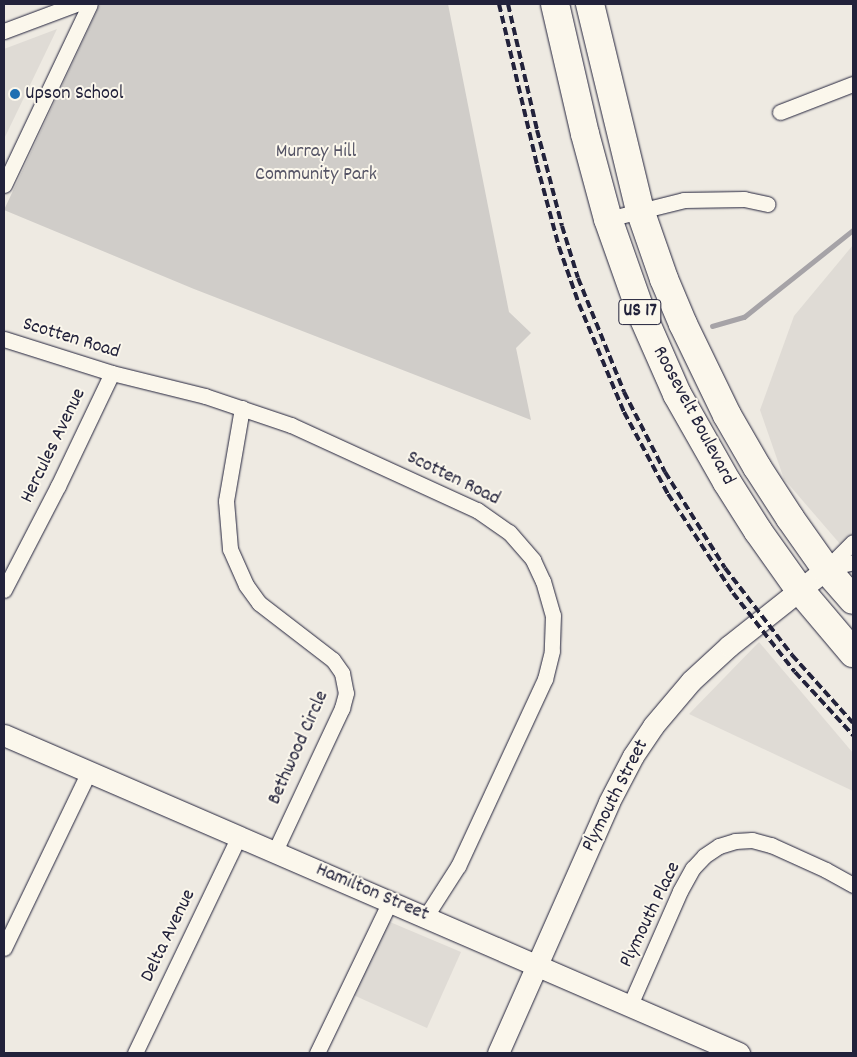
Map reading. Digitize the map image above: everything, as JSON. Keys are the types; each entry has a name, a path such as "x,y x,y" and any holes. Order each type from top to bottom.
{"highway":[{"name":"Roosevelt Boulevard","path":"555,4 585,134 608,219 640,312 677,394 727,482 800,589 853,653"},
{"name":"Roosevelt Boulevard","path":"590,4 640,210 672,297 727,415 781,504 826,569 853,600"}],"street":[{"path":"4,31 76,4"},
{"path":"4,185 90,4"},
{"path":"780,112 853,84"},
{"path":"608,219 684,200 744,199 767,204"},
{"name":"Scotten Road","path":"4,339 112,373 242,408 291,425 477,510 501,526 523,547 533,560 543,581 551,608 552,651 545,679 458,866 426,916"},
{"name":"Hercules Avenue","path":"4,590 58,486 112,373"},
{"name":"Bethwood Circle","path":"242,408 226,501 230,549 246,585 259,603 333,660 342,673 346,692 342,708 275,851"},
{"path":"826,569 853,542"},
{"path":"826,569 853,562"},
{"name":"Plymouth Street","path":"498,1053 609,802 633,756 653,726 691,682 729,646 826,569"},
{"name":"Hamilton Street","path":"4,735 739,1053"},
{"path":"4,948 88,771"},
{"name":"Delta Avenue","path":"135,1053 240,836"},
{"name":"Plymouth Place","path":"630,1005 680,891 699,862 718,846 735,841 752,840 771,845 826,870 853,886"},
{"path":"317,1053 390,901"}],"shaded area":[{"name":"Upson School","path":"57,29 4,139 4,49"},
{"path":"853,245 853,559 784,479 760,410 794,316"},
{"path":"759,642 853,753 853,791 689,714"},
{"path":"390,922 461,952 427,1028 351,994 385,926"}],"green space":[{"name":"Murray Hill Community Park","path":"100,4 448,4 509,312 531,333 516,348 531,420 194,289 4,210"}],"waterway":[{"path":"712,326 744,317 853,230"}],"railway":[{"path":"499,4 537,165 559,247 579,304 624,412 668,494 733,593 795,672 853,735"},
{"path":"508,4 537,130 562,226 578,278 624,392 665,472 725,568 792,655 853,723"}],"place":[{"name":"Upson School","path":"15,94"}]}
